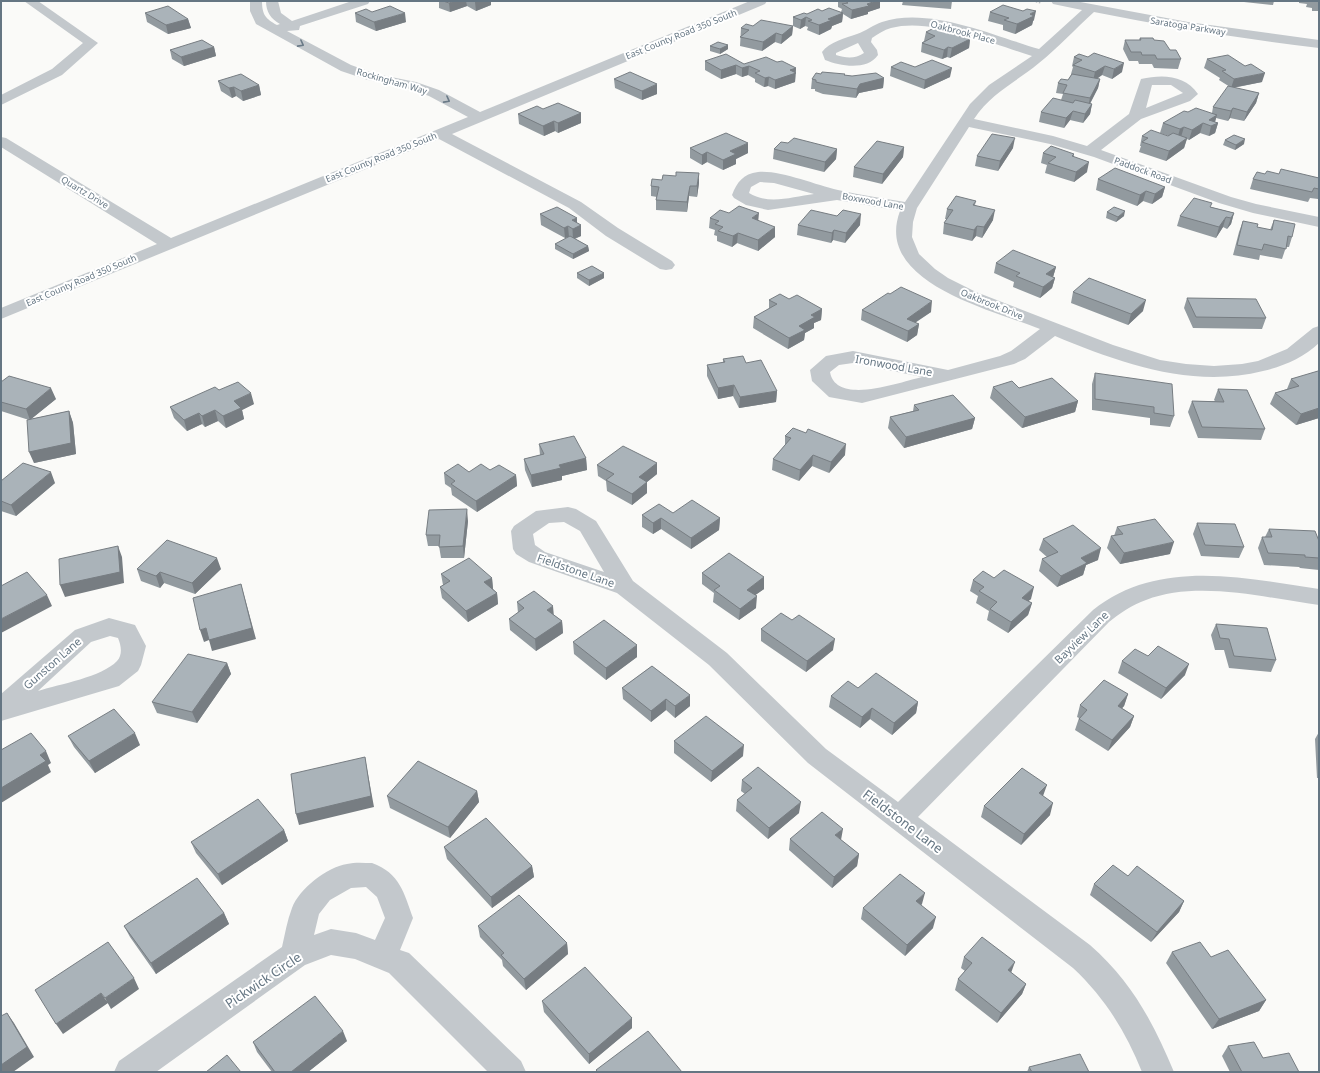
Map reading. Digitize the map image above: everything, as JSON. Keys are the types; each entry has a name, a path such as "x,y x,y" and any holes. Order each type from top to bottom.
{"street":[{"path":"1,101 57,72 91,43 30,1"},
{"name":"Rockingham Way","path":"256,1 256,11 261,20 276,30 346,68 363,69 446,86 493,111"},
{"name":"Rockingham Way","path":"272,1 272,11 276,18 345,56 363,69 434,93 479,116"},
{"path":"276,30 364,1"},
{"name":"East County Road 350 South","path":"1,314 761,1"},
{"name":"Saratoga Parkway","path":"1057,1 1202,29 1319,44"},
{"name":"Oakbrook Drive","path":"1091,8 1031,62 998,84 984,96 965,122 909,208 904,221 903,231 905,243 916,263 952,287 1113,352 1142,362 1173,369 1201,372 1255,368 1278,361 1296,353 1311,341 1319,332"},
{"name":"Oakbrook Place","path":"866,36 894,23 929,22 1040,54"},
{"path":"1090,151 1136,116"},
{"name":"Paddock Road","path":"965,122 1018,132 1090,151 1225,200 1253,208 1319,222"},
{"path":"439,133 575,205 612,232 666,264"},
{"name":"Quartz Drive","path":"1,141 169,244"},
{"name":"Boxwood Lane","path":"837,195 768,205 752,202 740,195 744,184 758,177 775,178 837,195 909,208"},
{"name":"Ironwood Lane","path":"948,376 853,357 833,360 820,370 822,381 836,393 862,397 948,376 1007,360 1018,355 1053,328"},
{"name":"Bayview Lane","path":"900,818 1101,616 1118,603 1138,593 1156,588 1188,584 1215,584 1319,598"},
{"name":"Fieldstone Lane","path":"625,587 718,659 799,740 818,756 1080,955 1107,981 1130,1012 1148,1046 1158,1072"},
{"name":"Gunston Lane","path":"109,627 127,631 134,646 129,665 110,679 1,710 83,636 109,627"},
{"path":"295,955 306,909 320,891 347,876 372,875 389,890 399,918 382,956"},
{"name":"Pickwick Circle","path":"130,1072 295,955 331,942 356,946 399,963 510,1072"}],"building":[{"path":"443,1 456,1 449,3"},
{"path":"845,1 876,1 867,4 869,6 852,10 842,4 848,3"},
{"path":"1003,5 1023,11 1027,9 1036,11 1030,14 1034,16 1017,24 1004,20 1009,18 990,12"},
{"path":"168,6 188,19 166,25 145,13"},
{"path":"390,6 405,13 374,22 355,13 366,9 372,12"},
{"path":"829,8 843,13 828,19 832,20 819,25 808,21 812,20 806,17 801,20 793,17 804,13 807,14 818,9 822,11"},
{"path":"761,20 793,26 782,35 776,33 763,42 740,37 749,30 741,28 746,24 753,26"},
{"path":"934,28 970,39 952,48 948,47 944,50 922,43 935,36 926,32"},
{"path":"1140,38 1153,38 1154,40 1164,41 1170,50 1176,50 1181,59 1157,59 1155,55 1142,55 1141,52 1131,52 1125,40 1141,40"},
{"path":"202,40 214,47 181,57 170,50"},
{"path":"718,42 728,45 720,49 710,46"},
{"path":"1094,53 1124,63 1114,69 1105,66 1095,72 1073,65 1082,60 1074,57 1079,54 1088,57"},
{"path":"726,54 744,64 766,57 777,62 782,61 796,68 790,70 796,73 775,80 769,77 765,78 755,73 760,71 749,66 742,68 736,65 721,70 705,61"},
{"path":"1228,55 1245,66 1251,64 1265,73 1234,79 1222,71 1226,70 1207,59"},
{"path":"932,60 952,68 925,80 891,67 901,62 915,67"},
{"path":"630,72 657,84 642,91 614,79"},
{"path":"822,72 852,76 876,73 884,78 860,84 857,89 824,84 816,82 816,80 812,79 816,73 821,74"},
{"path":"241,74 259,85 241,91 234,87 229,88 218,81"},
{"path":"1072,74 1100,79 1090,98 1063,93 1067,85 1058,83 1061,79 1068,80"},
{"path":"1228,86 1259,93 1247,112 1233,108 1231,111 1213,107"},
{"path":"1053,98 1073,103 1075,100 1092,104 1085,114 1073,111 1066,118 1041,112"},
{"path":"558,103 581,113 558,123 554,121 543,126 518,114 537,106 543,109"},
{"path":"1196,108 1217,115 1209,120 1218,123 1211,126 1203,123 1192,130 1184,127 1180,129 1163,123 1184,111 1188,112"},
{"path":"1151,130 1168,136 1173,133 1187,138 1169,151 1142,142 1148,138 1142,136"},
{"path":"726,133 748,143 730,151 736,154 723,160 707,152 702,155 690,148"},
{"path":"992,134 1015,138 1000,161 977,156"},
{"path":"1234,135 1245,139 1236,145 1225,140"},
{"path":"794,138 837,149 825,162 774,149 781,142 788,143"},
{"path":"877,141 904,147 883,174 854,167"},
{"path":"1051,146 1074,154 1072,156 1089,162 1076,172 1048,163 1056,157 1043,153"},
{"path":"1115,168 1165,187 1155,194 1146,191 1140,195 1098,179"},
{"path":"1281,169 1319,178 1319,189 1314,188 1312,192 1253,179 1257,172 1265,174 1267,171 1279,174"},
{"path":"676,172 699,173 697,186 690,186 687,202 656,200 659,187 651,186 652,179 662,180 663,175 676,176"},
{"path":"956,196 976,201 973,205 995,210 984,227 977,226 974,230 944,223 953,210 947,209"},
{"path":"1194,198 1212,203 1210,207 1234,213 1231,218 1226,217 1219,227 1180,216"},
{"path":"739,206 759,213 752,218 775,227 758,240 738,233 733,236 718,231 723,227 715,224 719,221 710,218 720,210 729,213"},
{"path":"557,207 577,218 572,220 581,225 573,229 568,226 564,228 540,214"},
{"path":"1114,207 1125,211 1118,217 1107,212"},
{"path":"811,210 837,216 843,210 861,214 846,233 834,230 832,233 798,225"},
{"path":"1274,220 1295,224 1292,237 1288,236 1286,249 1264,244 1262,250 1237,245 1243,221 1258,224 1257,227 1272,230"},
{"path":"570,236 588,246 573,254 555,244"},
{"path":"1013,250 1056,267 1046,274 1055,278 1043,287 1016,276 1020,273 996,263"},
{"path":"592,266 604,273 589,280 577,273"},
{"path":"1089,278 1146,300 1131,314 1073,292"},
{"path":"901,287 932,301 907,319 919,324 908,331 862,310 888,293 890,294"},
{"path":"780,294 789,299 797,295 822,309 811,315 815,317 799,326 805,330 789,338 754,317 777,304 769,300"},
{"path":"1187,298 1256,299 1266,318 1196,317"},
{"path":"743,356 746,363 761,360 777,391 740,397 734,385 718,388 707,365 725,362 723,359"},
{"path":"1318,371 1319,408 1301,414 1275,393 1299,386 1291,379"},
{"path":"1095,373 1172,384 1174,416 1154,413 1154,407 1095,399"},
{"path":"9,376 51,388 26,409 1,402 1,382"},
{"path":"1052,378 1078,401 1025,417 993,387 1012,381 1019,388"},
{"path":"238,382 251,393 234,401 241,408 223,416 215,410 202,416 199,413 184,420 170,407 215,387 219,390"},
{"path":"1218,389 1247,390 1265,429 1202,427 1192,401 1224,402"},
{"path":"953,395 975,418 906,437 890,417 919,410 914,405"},
{"path":"69,411 71,443 29,452 27,420"},
{"path":"793,428 806,433 808,429 846,444 831,462 813,455 800,470 773,459 791,438 785,436"},
{"path":"574,436 586,458 559,465 561,468 531,475 524,459 544,454 539,444"},
{"path":"623,446 657,463 639,477 647,482 632,494 606,480 614,474 597,465"},
{"path":"23,463 51,472 11,505 1,501 1,481"},
{"path":"458,464 469,472 481,464 490,470 499,465 516,475 476,501 451,484 455,481 444,473"},
{"path":"692,500 720,518 691,538 661,518 653,523 642,515 659,504 673,513"},
{"path":"467,509 463,546 439,547 440,535 426,535 429,510"},
{"path":"1155,519 1174,542 1124,553 1111,536 1123,534 1117,527"},
{"path":"1197,523 1235,524 1244,547 1205,545"},
{"path":"1073,525 1101,548 1081,558 1087,563 1061,576 1042,559 1058,552 1043,539"},
{"path":"1269,529 1315,531 1319,541 1319,558 1305,557 1305,555 1268,553 1262,537 1272,537"},
{"path":"167,540 217,558 192,583 160,572 156,576 137,569"},
{"path":"118,546 120,572 60,585 59,559"},
{"path":"729,553 764,577 747,590 757,596 740,609 714,590 720,586 702,573"},
{"path":"469,558 492,578 484,582 497,593 466,611 440,587 450,581 441,574"},
{"path":"1004,570 1034,587 1022,598 1032,603 1011,622 990,609 997,602 979,591 984,587 973,580 983,571 994,578"},
{"path":"27,572 47,595 1,619 1,586"},
{"path":"241,584 252,628 209,640 206,628 200,630 193,598"},
{"path":"534,591 553,606 547,610 562,621 535,639 509,619 524,608 517,602"},
{"path":"781,613 792,620 799,615 835,639 807,661 761,629"},
{"path":"604,620 637,645 606,668 573,642"},
{"path":"1216,624 1267,628 1276,660 1234,656 1229,639 1220,638"},
{"path":"1158,646 1189,664 1166,688 1122,661 1135,649 1148,656"},
{"path":"188,654 227,663 192,712 152,702"},
{"path":"652,666 690,695 675,706 666,699 651,711 622,688"},
{"path":"876,673 918,702 894,723 872,708 862,717 831,696 848,681 858,688"},
{"path":"1104,680 1128,694 1118,706 1134,716 1112,740 1079,719 1087,710 1080,705"},
{"path":"114,709 135,733 89,761 68,736"},
{"path":"706,716 744,745 712,771 674,741"},
{"path":"31,733 46,751 40,755 46,761 1,788 1,750"},
{"path":"365,757 371,796 296,814 291,774"},
{"path":"418,761 477,791 448,827 387,796"},
{"path":"758,767 801,802 769,828 737,800 752,788 742,780"},
{"path":"1022,768 1047,785 1039,793 1053,803 1024,834 984,806"},
{"path":"258,799 284,830 218,874 191,842"},
{"path":"822,812 843,829 835,835 859,854 834,877 790,839"},
{"path":"486,818 532,866 491,897 444,847"},
{"path":"1113,865 1128,876 1137,866 1184,901 1157,932 1094,884"},
{"path":"900,874 925,893 916,901 936,917 907,945 863,908"},
{"path":"197,878 224,913 151,963 124,926"},
{"path":"519,895 567,943 524,979 501,955 504,953 478,926"},
{"path":"982,937 1015,962 1008,970 1026,984 1001,1013 958,979 972,963 964,957"},
{"path":"108,942 134,978 105,998 101,993 56,1024 35,990"},
{"path":"1200,942 1211,957 1228,950 1266,1000 1219,1019 1172,952"},
{"path":"585,967 632,1018 589,1054 542,1001"},
{"path":"315,996 343,1031 291,1072 275,1072 253,1042"},
{"path":"7,1013 27,1047 1,1065 1,1016"},
{"path":"648,1031 682,1072 598,1072 596,1070"},
{"path":"1254,1042 1263,1058 1289,1053 1299,1072 1242,1072 1228,1046"},
{"path":"1080,1054 1089,1072 1032,1072 1029,1067"},
{"path":"227,1055 241,1072 206,1072"}]}
